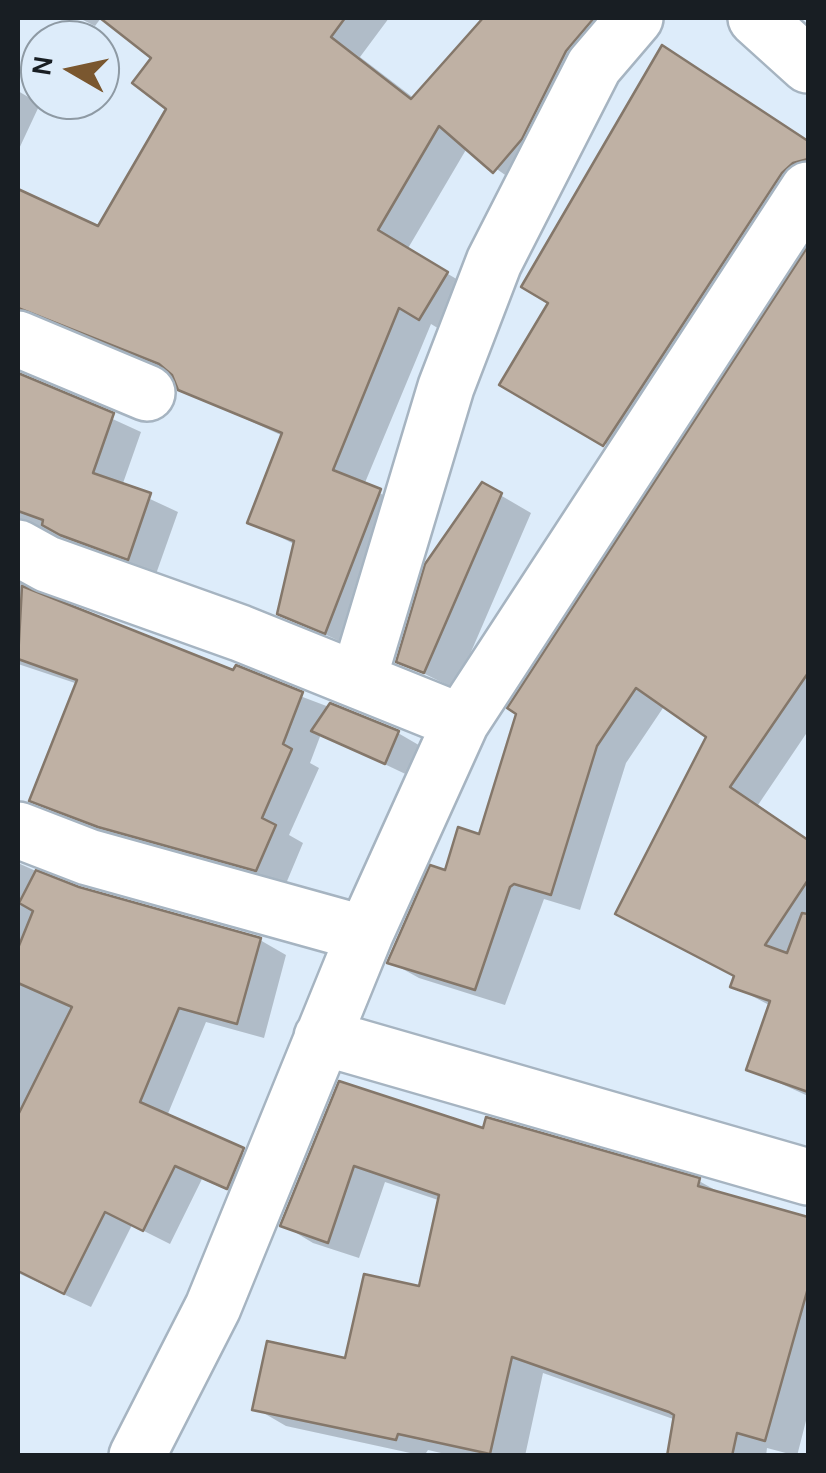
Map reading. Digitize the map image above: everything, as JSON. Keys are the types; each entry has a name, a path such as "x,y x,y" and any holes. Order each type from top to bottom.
{"street":[{"path":"358,680 446,387 494,262 594,66 635,18"},
{"path":"756,18 808,65"},
{"path":"137,1456 213,1307 365,934 461,722 808,190"},
{"path":"18,339 147,393"},
{"path":"18,548 47,564 461,722"},
{"path":"18,830 88,857 365,934"},
{"path":"322,1037 808,1177"}],"building":[{"path":"100,18 345,18 331,37 411,99 483,18 594,18 566,51 522,139 493,173 439,126 378,230 448,272 419,320 399,308 333,470 381,489 325,634 277,614 294,541 247,523 282,433 178,390 172,375 159,364 18,308 18,189 98,226 166,109 132,83 151,58 120,34 120,20"},
{"path":"662,45 808,141 808,159 793,163 782,173 603,446 499,385 548,303 521,287"},
{"path":"808,246 808,673 730,787 808,840 808,880 765,945 787,953 802,913 808,914 808,1092 746,1070 770,1001 730,987 734,976 615,914 706,737 636,688 597,746 551,895 514,884 510,887 475,990 387,963 430,865 445,870 458,827 479,834 516,714 507,708"},
{"path":"18,373 114,413 93,473 151,493 128,560 60,535 42,525 43,520 18,511"},
{"path":"482,482 502,493 424,673 396,662 425,564"},
{"path":"22,586 233,670 236,665 303,692 283,744 292,749 262,818 276,825 256,871 98,827 29,801 77,680 18,659"},
{"path":"330,703 399,731 385,764 311,731"},
{"path":"36,870 79,887 261,938 237,1024 179,1008 140,1102 244,1148 227,1189 175,1166 143,1231 105,1212 64,1294 18,1271 18,1115 72,1007 18,983 18,948 33,911 19,903"},
{"path":"339,1081 483,1128 486,1117 700,1178 698,1186 808,1217 808,1288 765,1441 737,1433 732,1456 667,1456 674,1415 512,1357 490,1454 398,1434 396,1440 252,1410 267,1341 345,1358 364,1274 419,1286 439,1195 354,1166 328,1243 280,1226"}]}
